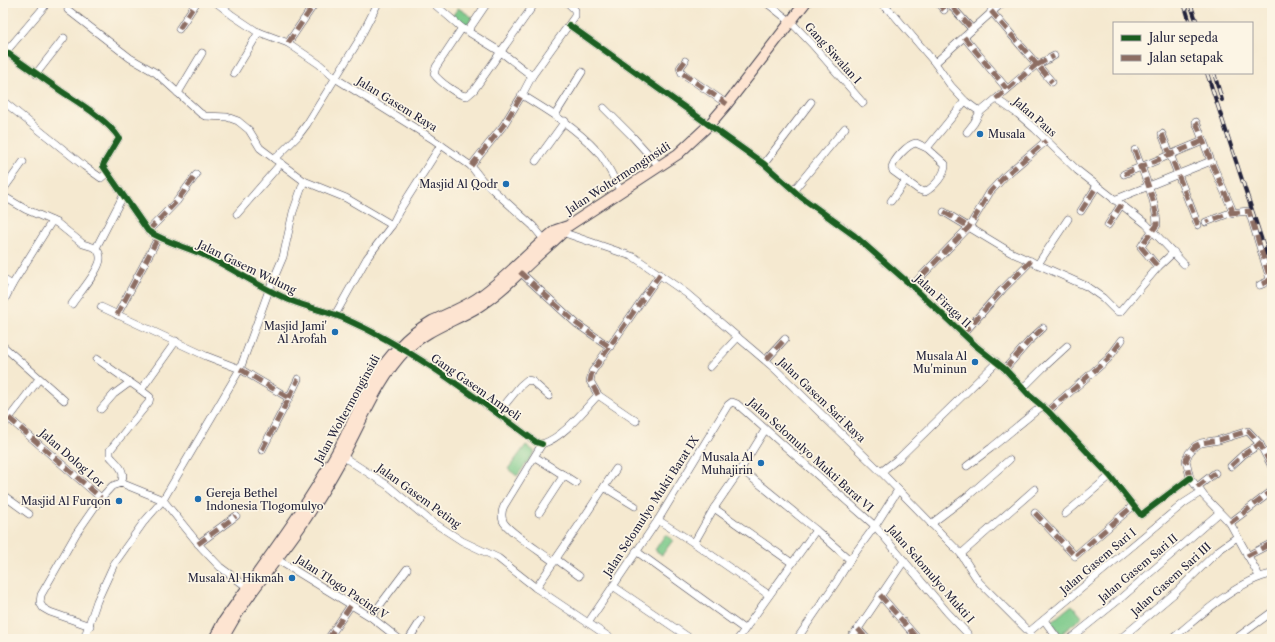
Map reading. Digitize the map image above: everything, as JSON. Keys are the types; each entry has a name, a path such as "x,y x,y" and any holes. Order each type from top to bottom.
{"main road":[{"name":"Jalan Woltermonginsidi","path":"214,639 223,622 250,590 309,513 384,378 402,348 418,329 464,306 490,290 562,229 678,154 709,125 727,104 805,3"},
{"name":"Jalan Woltermonginsidi","path":"402,348 480,306 494,296 520,272 547,242"},
{"name":"Jalan Woltermonginsidi","path":"223,639 250,590"}],"street":[{"path":"179,29 196,3"},
{"name":"Jalan Gasem Raya","path":"217,3 232,15 259,32 288,43 319,64 335,78 441,145 471,166 482,180 534,226 547,242"},
{"path":"288,43 315,3"},
{"path":"237,214 307,124 359,40 378,3"},
{"path":"433,3 465,30 500,52 532,76"},
{"path":"487,3 434,71 434,74 438,79 459,94 467,96 474,90 535,3"},
{"name":"Gang Siwalan I","path":"767,3 791,22 863,103"},
{"path":"881,3 895,16 935,63 951,86 965,101 980,112"},
{"path":"938,3 944,10"},
{"path":"935,63 972,29 989,6 1002,3"},
{"path":"471,166 502,126 522,95 532,76 575,16 576,12 569,4"},
{"path":"989,6 1052,82"},
{"path":"3,101 101,178 107,173 103,166 119,138 116,134 104,122 82,105 5,53 44,8"},
{"path":"953,8 972,29"},
{"path":"68,10 130,58 156,73 200,113 205,116 227,117 238,121 249,130 260,148 304,182 346,198 392,225"},
{"name":"Jalan Firaga II","path":"569,25 764,164 794,190 855,236 912,286 963,334 998,362 1110,476 1141,516 1190,478"},
{"path":"234,73 259,32"},
{"path":"964,37 1008,89"},
{"path":"36,74 64,38"},
{"path":"178,94 202,53"},
{"path":"996,99 1037,65 1054,56"},
{"path":"685,61 680,68 682,73 727,104"},
{"path":"555,115 582,72"},
{"path":"522,95 565,121 598,152 606,163 621,192"},
{"name":"Jalan Paus","path":"966,132 974,123 980,112 996,99 1018,114 1078,170 1154,231 1184,264"},
{"path":"927,148 965,101"},
{"path":"764,164 811,102"},
{"path":"604,108 660,167"},
{"path":"536,161 565,121"},
{"path":"1196,122 1211,161 1232,207 1230,213"},
{"path":"794,190 845,128"},
{"path":"1162,134 1198,225"},
{"path":"912,286 970,227 990,192 1005,176 1046,140"},
{"path":"1124,174 1203,141"},
{"path":"916,143 927,148 945,164 944,172 925,192 919,190 893,171 892,168 893,164 911,144 916,143"},
{"path":"335,316 367,258 392,225 399,211 441,145"},
{"path":"1135,150 1149,186 1157,216 1157,225 1154,231 1141,247 1158,267"},
{"path":"1108,225 1118,202 1149,186 1211,161"},
{"path":"3,190 23,162"},
{"name":"Jalan Gasem Wulung","path":"107,173 148,232 158,238 216,260 269,290 292,301 343,318 402,348"},
{"path":"148,232 177,201 196,176"},
{"path":"891,201 906,180"},
{"path":"85,639 97,601 114,564 143,523 163,500 240,369 269,290 283,257 293,212 304,182"},
{"path":"1081,211 1097,186"},
{"path":"3,196 25,209 52,220 66,229 83,244 96,248 100,254 101,259 98,267 72,304"},
{"path":"96,248 123,196"},
{"path":"1206,222 1230,213 1249,211 1270,279 1260,285"},
{"path":"944,212 1010,252 1086,286 1116,311 1120,312 1158,267 1174,252"},
{"path":"963,334 1003,289 1034,263 1068,219"},
{"path":"3,303 12,285 52,220"},
{"name":"Jalan Gasem Sari Raya","path":"562,229 634,257 686,293 738,337 769,357 961,554 979,582 1029,632 1033,639"},
{"path":"117,315 158,238"},
{"path":"520,272 577,324 610,347"},
{"path":"636,421 598,395 590,380 590,376 660,274"},
{"path":"3,279 12,285"},
{"path":"101,307 206,356 240,369 289,398"},
{"path":"1005,369 1029,341 1043,328"},
{"path":"710,367 738,337"},
{"path":"769,357 785,339"},
{"path":"966,466 1045,409 1108,359 1122,340"},
{"path":"140,390 176,342"},
{"path":"3,346 64,400"},
{"path":"1023,388 1067,346"},
{"name":"Gang Gasem Ampeli","path":"402,348 542,444"},
{"path":"97,359 150,397 149,402 110,450 110,456 122,470 124,476 122,483"},
{"path":"881,472 899,458 998,362"},
{"path":"3,426 6,417 39,379"},
{"path":"262,450 298,379"},
{"path":"498,414 520,386 527,380 532,381 549,396"},
{"path":"100,409 114,394 129,383"},
{"path":"578,576 506,526 502,520 502,510 542,444 550,442 559,436 598,395"},
{"name":"Jalan Selomulyo Mukti Barat VI","path":"732,402 737,404 875,526"},
{"name":"Jalan Selomulyo Mukti Barat IX","path":"588,623 658,520 728,405 732,402"},
{"name":"Jalan Dolog Lor","path":"6,417 101,498 112,486 122,483 163,500 198,544 220,567 250,590"},
{"path":"694,543 714,508 741,470 765,430"},
{"path":"1259,576 1230,523 1219,513 1190,478 1186,460 1195,446 1201,443 1219,440 1248,431 1260,444 1272,467"},
{"path":"1231,466 1244,454 1260,444"},
{"name":"Jalan Gasem Peting","path":"340,455 386,485 428,519 453,535 498,558 536,588 612,639"},
{"path":"535,457 576,483"},
{"path":"931,524 1009,460"},
{"path":"536,588 616,469"},
{"path":"741,470 816,530 850,560"},
{"name":"Jalan Gasem Sari I","path":"1029,632 1184,503 1215,473"},
{"path":"539,513 564,475"},
{"path":"1065,514 1110,476"},
{"path":"604,487 635,506"},
{"path":"961,554 1035,489"},
{"path":"797,639 898,490"},
{"path":"1230,523 1272,491"},
{"path":"3,495 29,514"},
{"path":"90,626 50,612 43,608 40,602 41,595 76,534 101,498"},
{"path":"1035,513 1075,556 1133,506"},
{"path":"714,508 792,563"},
{"name":"Jalan Gasem Sari II","path":"1070,639 1121,598 1219,513"},
{"path":"198,544 236,516"},
{"path":"658,520 769,595"},
{"name":"Jalan Selomulyo Mukti I","path":"875,526 947,612 967,633 968,638"},
{"path":"738,639 816,530"},
{"name":"Jalan Gasem Sari III","path":"1120,639 1176,592 1219,550 1237,537"},
{"path":"1247,556 1272,543"},
{"path":"636,551 744,629"},
{"name":"Jalan Tlogo Pacing V","path":"274,557 371,617 399,639"},
{"path":"848,639 858,629 904,561"},
{"path":"371,617 407,569"},
{"path":"1172,639 1230,593 1259,576 1272,574"},
{"path":"613,586 691,639"},
{"path":"880,595 918,639"},
{"path":"328,639 351,605"},
{"path":"1235,639 1272,612"},
{"path":"410,639 421,620"},
{"path":"1044,620 1058,639"},
{"path":"858,629 867,639"}],"green space":[{"path":"458,8 472,17 466,28 451,18"},
{"path":"526,445 535,452 517,476 508,469"},
{"path":"665,535 673,540 662,555 655,550"},
{"path":"1072,605 1082,617 1061,634 1051,622"}],"railway":[{"path":"1184,3 1190,22"},
{"path":"1190,3 1197,22"},
{"path":"1207,74 1272,271"},
{"path":"1214,74 1222,100"}],"marked path":[{"path":"179,29 196,3"},
{"path":"288,43 315,3"},
{"path":"938,3 944,10"},
{"path":"953,8 972,29"},
{"path":"991,11 1052,82"},
{"path":"964,37 1007,89"},
{"path":"1037,65 1054,56"},
{"path":"685,61 680,68 682,73 727,104"},
{"path":"996,99 1037,64"},
{"path":"471,166 503,126 522,95"},
{"path":"1196,122 1232,209 1230,213 1206,222"},
{"path":"1162,134 1198,225"},
{"path":"912,286 969,227 990,192 1005,176 1046,141"},
{"path":"1124,174 1203,141"},
{"path":"1135,150 1152,196 1157,225 1141,247 1158,267"},
{"path":"148,231 177,201 196,175"},
{"path":"1081,211 1097,186"},
{"path":"1108,225 1121,205"},
{"path":"1230,213 1249,211 1270,279 1260,285"},
{"path":"944,212 969,227"},
{"path":"117,315 158,238"},
{"path":"963,334 1003,289 1031,261"},
{"path":"520,272 577,324 610,347"},
{"path":"598,395 590,381 592,372 660,274"},
{"path":"1005,369 1029,341 1043,328"},
{"path":"766,360 785,339"},
{"path":"1048,411 1108,359 1122,340"},
{"path":"240,369 289,398 262,450"},
{"path":"289,398 298,379"},
{"path":"9,418 101,498"},
{"path":"1190,478 1186,460 1189,453 1195,446 1201,443 1219,440 1248,431 1260,444 1272,467"},
{"path":"1231,466 1244,454 1260,444"},
{"path":"1197,487 1215,473"},
{"path":"1230,523 1272,491"},
{"path":"1035,513 1075,556 1133,506"},
{"path":"198,544 236,516"},
{"path":"1247,556 1272,543"},
{"path":"880,595 918,639"},
{"path":"328,639 351,605"},
{"path":"858,629 867,639"}],"cycle path":[{"path":"569,25 764,164 801,197 855,236 912,286 976,346 1005,369 1029,395 1048,411 1110,476 1141,515 1190,478"},
{"path":"6,52 93,112 114,131 119,138 103,166 148,231 162,239 206,256 281,296 343,318 395,344 443,375 536,442 542,444"}],"place":[{"name":"Musala","path":"980,134"},
{"name":"Masjid Al Qodr","path":"506,184"},
{"name":"Masjid Jami' Al Arofah","path":"335,332"},
{"name":"Musala Al Mu'minun","path":"975,362"},
{"name":"Musala Al Muhajirin","path":"761,463"},
{"name":"Gereja Bethel Indonesia Tlogomulyo","path":"198,499"},
{"name":"Masjid Al Furqon","path":"119,501"},
{"name":"Musala Al Hikmah","path":"292,578"}]}
